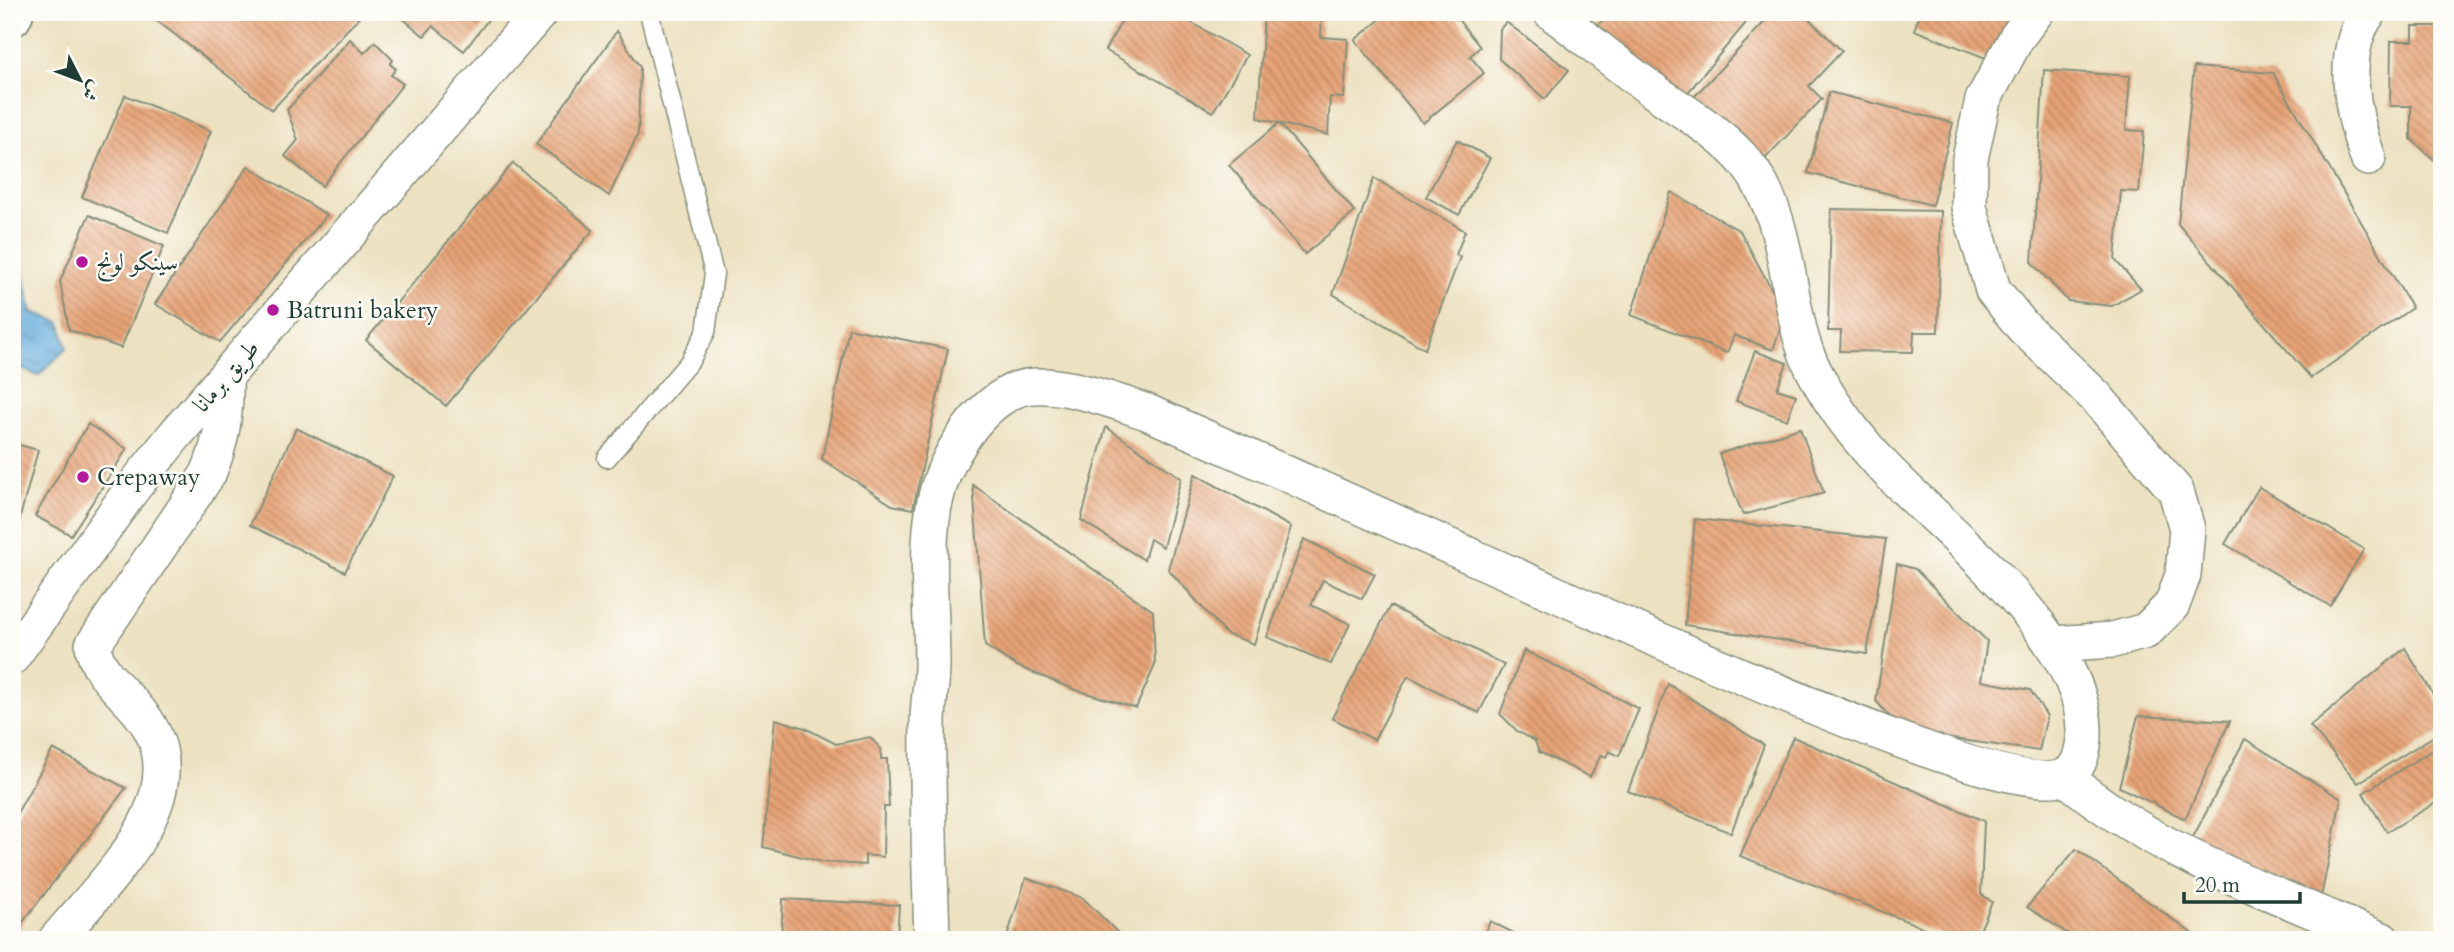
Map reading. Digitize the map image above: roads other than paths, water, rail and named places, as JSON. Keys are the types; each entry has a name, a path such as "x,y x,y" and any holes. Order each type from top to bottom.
{"street":[{"name":"طريق برمانا","path":"12,657 132,489 225,377 540,12"},
{"path":"932,940 928,871 928,720 932,668 930,553 934,504 950,460 972,424 1014,391 1038,387 1094,396 1147,412 1841,718 1994,770 2046,781 2065,776 2075,769 2082,751 2083,703 2053,644 1984,565 1878,460 1823,388 1803,345 1775,212 1759,181 1741,157 1712,131 1551,12"},
{"path":"2036,12 2017,37 1983,100 1970,159 1969,207 1993,290 2023,327 2096,397 2176,491 2187,529 2183,575 2172,606 2146,631 2113,639 2053,644"},
{"path":"2368,158 2360,135 2352,63 2354,38 2370,12"},
{"path":"56,940 135,845 153,815 160,781 157,747 144,716 94,659 93,645 208,474 220,444 226,411 225,377"},
{"path":"2065,776 2110,809 2192,858 2382,940"}],"lane":[{"path":"607,458 690,361 706,332 714,274 649,12"}],"water":[{"path":"22,266 32,312 60,322 67,348 38,376 12,364 12,269"}],"place":[{"name":"سينكو لونج","path":"82,262"},
{"name":"Batruni bakery","path":"273,310"},
{"name":"Crepaway","path":"83,477"}]}
